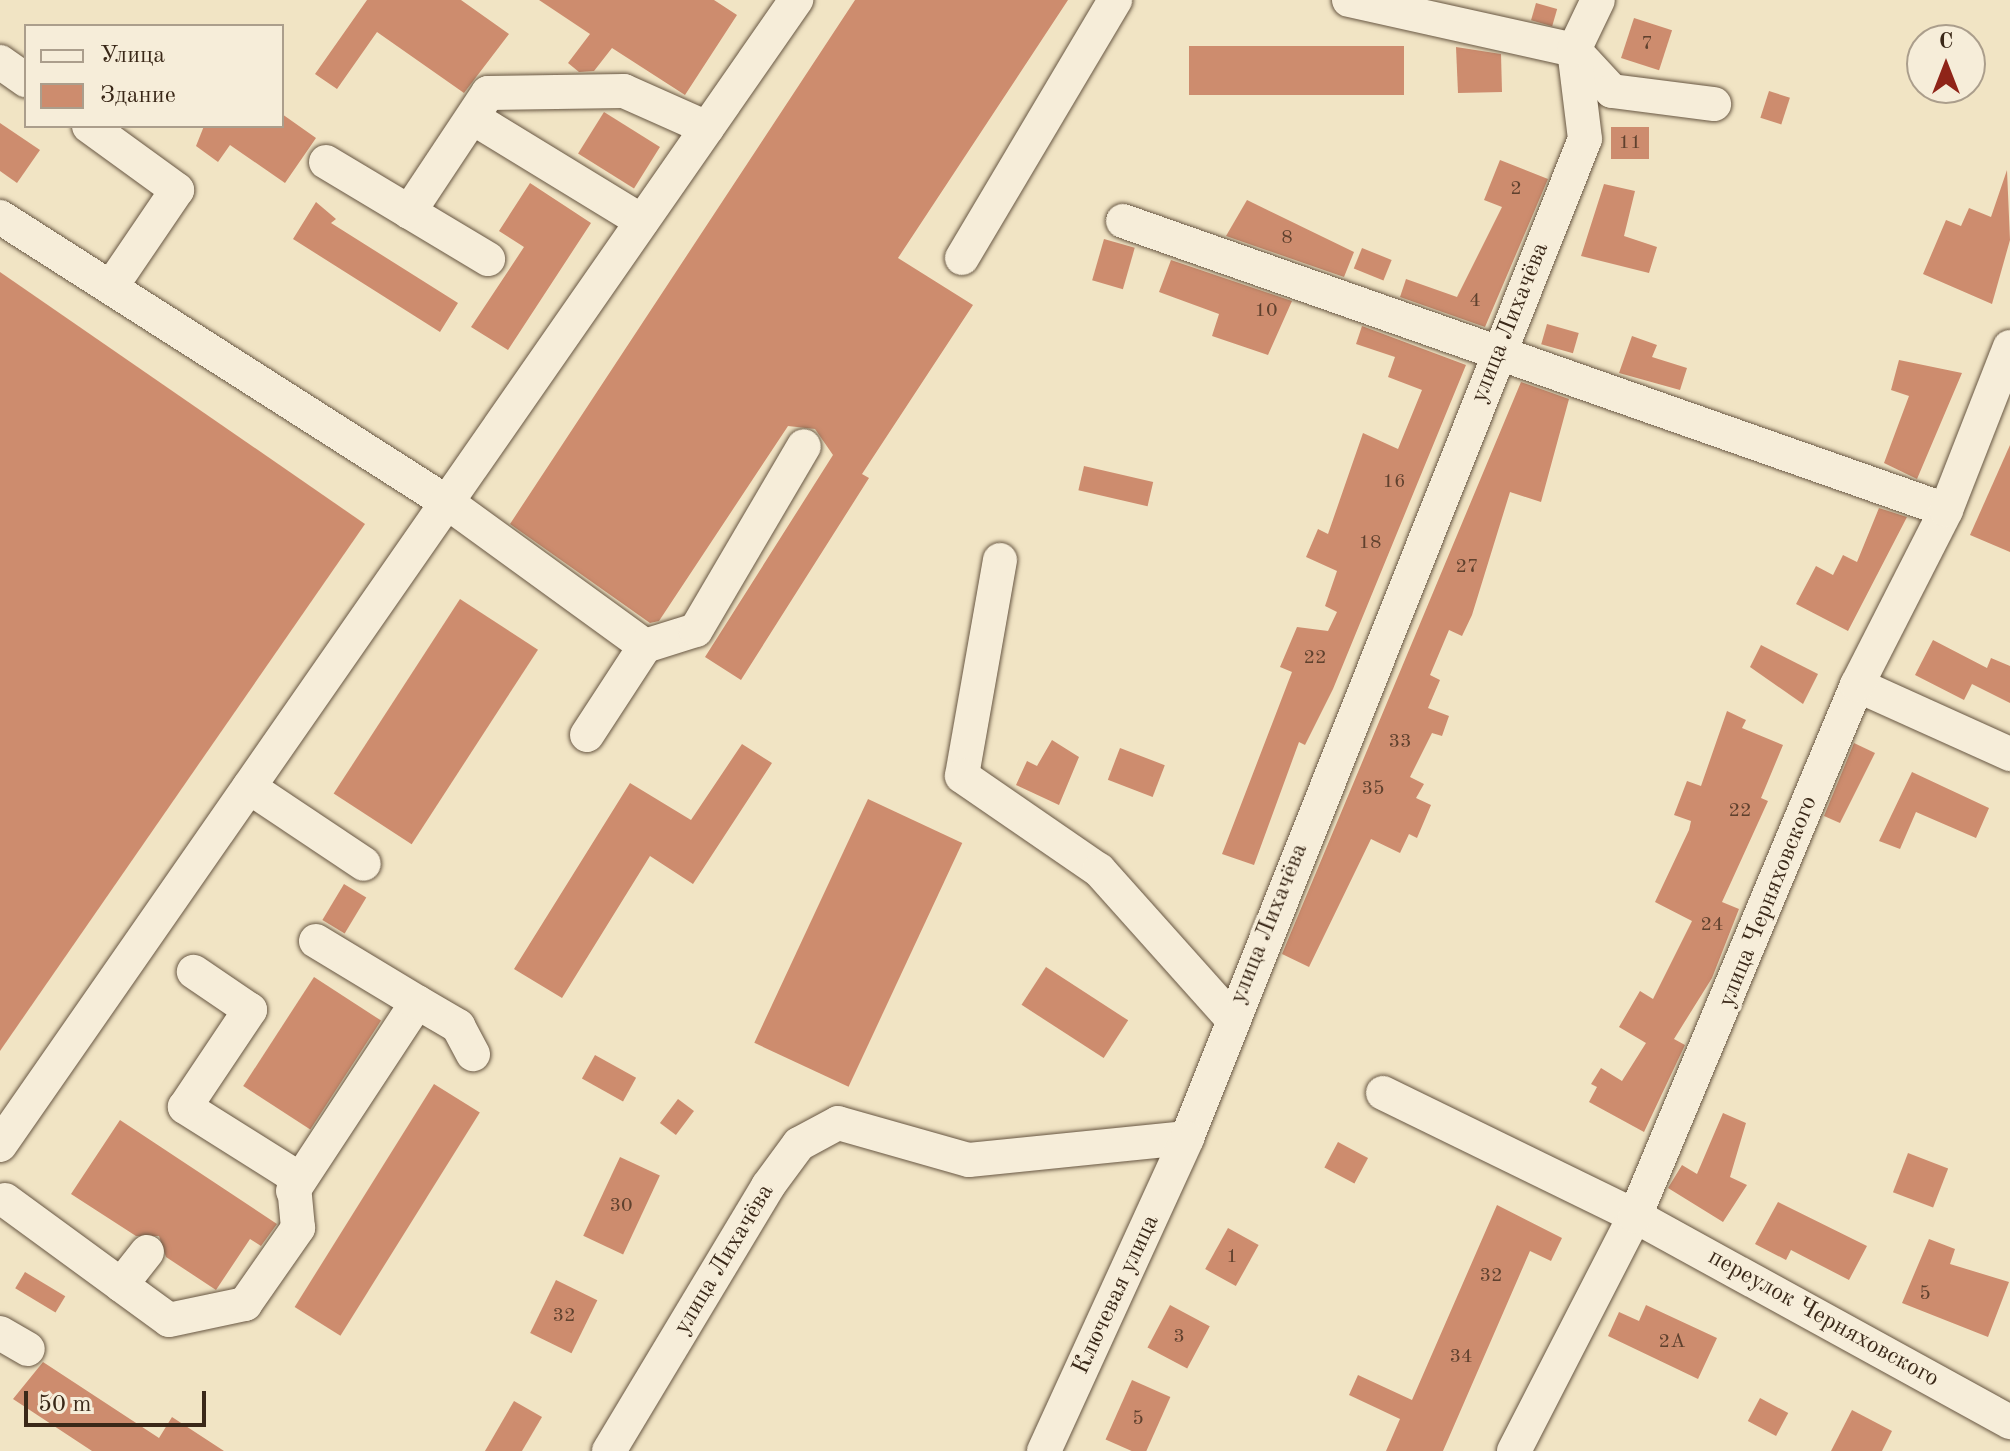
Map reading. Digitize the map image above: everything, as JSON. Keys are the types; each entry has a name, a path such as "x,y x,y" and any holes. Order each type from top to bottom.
{"street":[{"path":"0,1145 796,0"},
{"path":"962,258 1115,0"},
{"path":"1349,0 1574,50 1612,91 1714,104"},
{"path":"1574,50 1598,0"},
{"name":"улица Лихачёва","path":"609,1451 768,1186 799,1144 838,1123 969,1160 1187,1138 1585,139 1574,50"},
{"path":"0,62 24,79"},
{"path":"409,212 488,93 624,91 707,128"},
{"path":"473,118 642,221"},
{"path":"92,128 177,190 111,287"},
{"path":"326,162 488,259"},
{"path":"0,217 448,503 645,646"},
{"path":"1123,221 1498,357 1946,510"},
{"name":"улица Черняховского","path":"1514,1451 1635,1216 1857,685 1946,510 2010,347"},
{"path":"587,735 645,646 696,630 804,446"},
{"path":"1000,560 962,776 1099,870 1232,1019"},
{"path":"1857,685 2010,754"},
{"path":"249,787 364,864"},
{"path":"316,941 458,1026 473,1054"},
{"path":"2,1205 169,1320 245,1304 298,1228 293,1175 185,1107 250,1010 194,972"},
{"path":"293,1191 417,1002"},
{"name":"переулок Черняховского","path":"1383,1093 1635,1216 2010,1422"},
{"name":"Ключевая улица","path":"1044,1451 1187,1138"},
{"path":"121,1285 147,1252"}],"building":[{"path":"367,0 461,0 509,34 464,93 377,32 337,89 315,74"},
{"path":"539,0 714,0 737,15 685,95 612,48 594,71 579,72 568,63 590,34"},
{"path":"855,0 1068,0 898,258 973,305 862,474 869,478 741,680 705,657 833,455 815,429 788,426 659,621 650,623 510,524"},
{"path":"1536,3 1557,9 1552,26 1531,20"},
{"path":"1634,18 1672,30 1659,70 1621,58"},
{"path":"1189,46 1404,46 1404,95 1189,95"},
{"path":"1456,47 1501,54 1502,92 1458,93"},
{"path":"1769,91 1790,98 1781,124 1760,118"},
{"path":"604,112 660,147 634,189 578,154"},
{"path":"284,115 316,138 285,183 230,145 218,162 196,146 203,128 284,128"},
{"path":"0,123 40,150 17,183 0,171"},
{"path":"1611,127 1649,127 1649,159 1611,159"},
{"path":"1500,160 1548,179 1485,327 1400,297 1406,279 1457,297 1502,207 1484,200"},
{"path":"2007,170 2010,240 1992,304 1923,274 1946,220 1961,226 1969,208 1991,217"},
{"path":"530,183 591,223 508,350 471,327 524,247 499,231"},
{"path":"1604,184 1635,191 1624,236 1657,247 1649,273 1581,256"},
{"path":"1247,200 1354,252 1344,277 1226,236"},
{"path":"316,202 336,219 331,223 458,303 440,332 293,239"},
{"path":"1104,239 1135,248 1123,289 1092,280"},
{"path":"1362,248 1392,260 1383,280 1354,268"},
{"path":"1171,260 1292,301 1268,355 1212,336 1219,314 1159,292"},
{"path":"0,272 365,524 0,1051"},
{"path":"1547,324 1579,333 1573,353 1541,344"},
{"path":"1362,326 1466,365 1333,689 1305,745 1299,742 1254,865 1222,854 1292,672 1280,667 1297,627 1328,631 1337,612 1325,606 1337,571 1306,557 1318,529 1328,534 1363,433 1398,449 1422,390 1388,377 1395,357 1356,344"},
{"path":"1632,336 1657,345 1652,357 1687,368 1680,390 1619,373"},
{"path":"1899,360 1962,373 1917,479 1884,463 1909,396 1891,390"},
{"path":"1521,382 1569,399 1541,502 1510,492 1472,615 1462,636 1449,630 1430,675 1440,680 1428,708 1449,716 1442,736 1432,733 1410,777 1424,784 1416,798 1431,805 1417,838 1409,834 1400,853 1371,839 1309,967 1282,954"},
{"path":"2010,445 2010,552 1970,535"},
{"path":"1084,466 1153,482 1148,506 1078,490"},
{"path":"1879,508 1907,517 1848,631 1796,604 1816,566 1833,575 1843,555 1857,562"},
{"path":"460,599 538,650 412,844 334,794"},
{"path":"1933,640 1987,668 1991,658 2010,666 2010,703 1972,684 1964,700 1915,675"},
{"path":"1761,645 1818,674 1803,704 1750,667"},
{"path":"1727,711 1746,720 1742,728 1783,745 1761,798 1768,801 1722,902 1739,909 1712,978 1674,1039 1685,1045 1644,1132 1589,1102 1597,1087 1591,1084 1601,1068 1622,1081 1646,1043 1619,1027 1640,991 1653,999 1692,921 1655,902 1691,821 1674,815 1687,781 1701,786"},
{"path":"1052,740 1079,757 1059,805 1016,785 1027,761 1037,766"},
{"path":"1854,743 1875,753 1840,823 1824,816"},
{"path":"742,744 772,763 693,884 650,856 562,998 514,969 630,783 691,820"},
{"path":"1120,748 1165,765 1153,797 1108,780"},
{"path":"1912,772 1989,808 1976,838 1916,812 1900,849 1879,841"},
{"path":"868,799 962,843 849,1087 754,1043"},
{"path":"344,884 366,897 345,933 322,920"},
{"path":"1046,967 1128,1020 1104,1058 1021,1005"},
{"path":"314,977 381,1021 310,1130 243,1086"},
{"path":"595,1055 636,1078 623,1101 582,1079"},
{"path":"434,1084 480,1113 340,1336 295,1307"},
{"path":"678,1099 694,1111 676,1135 660,1123"},
{"path":"1723,1113 1746,1123 1730,1177 1747,1185 1723,1222 1668,1188 1682,1165 1697,1174"},
{"path":"120,1120 277,1224 261,1246 250,1239 216,1290 166,1257 159,1236 136,1236 71,1194"},
{"path":"1338,1142 1368,1158 1354,1184 1324,1168"},
{"path":"1908,1153 1948,1168 1933,1208 1893,1192"},
{"path":"620,1157 660,1176 623,1254 583,1236"},
{"path":"1778,1202 1867,1246 1849,1280 1791,1250 1786,1260 1755,1244"},
{"path":"1497,1205 1562,1238 1551,1261 1530,1251 1443,1451 1386,1451 1400,1419 1349,1395 1358,1375 1412,1400"},
{"path":"1228,1228 1259,1245 1236,1286 1205,1269"},
{"path":"1929,1239 1955,1249 1950,1264 2009,1282 1988,1337 1902,1303"},
{"path":"25,1272 65,1296 56,1312 15,1288"},
{"path":"556,1280 597,1300 571,1353 530,1333"},
{"path":"1170,1305 1210,1326 1187,1369 1147,1347"},
{"path":"1646,1305 1717,1338 1698,1379 1608,1336 1619,1312 1639,1321"},
{"path":"43,1362 159,1438 172,1417 224,1451 92,1451 13,1399"},
{"path":"1132,1380 1170,1397 1146,1451 1132,1451 1106,1439"},
{"path":"1760,1398 1788,1413 1776,1436 1748,1421"},
{"path":"514,1401 542,1417 522,1451 485,1451"},
{"path":"1852,1410 1892,1431 1882,1451 1831,1451"}]}
